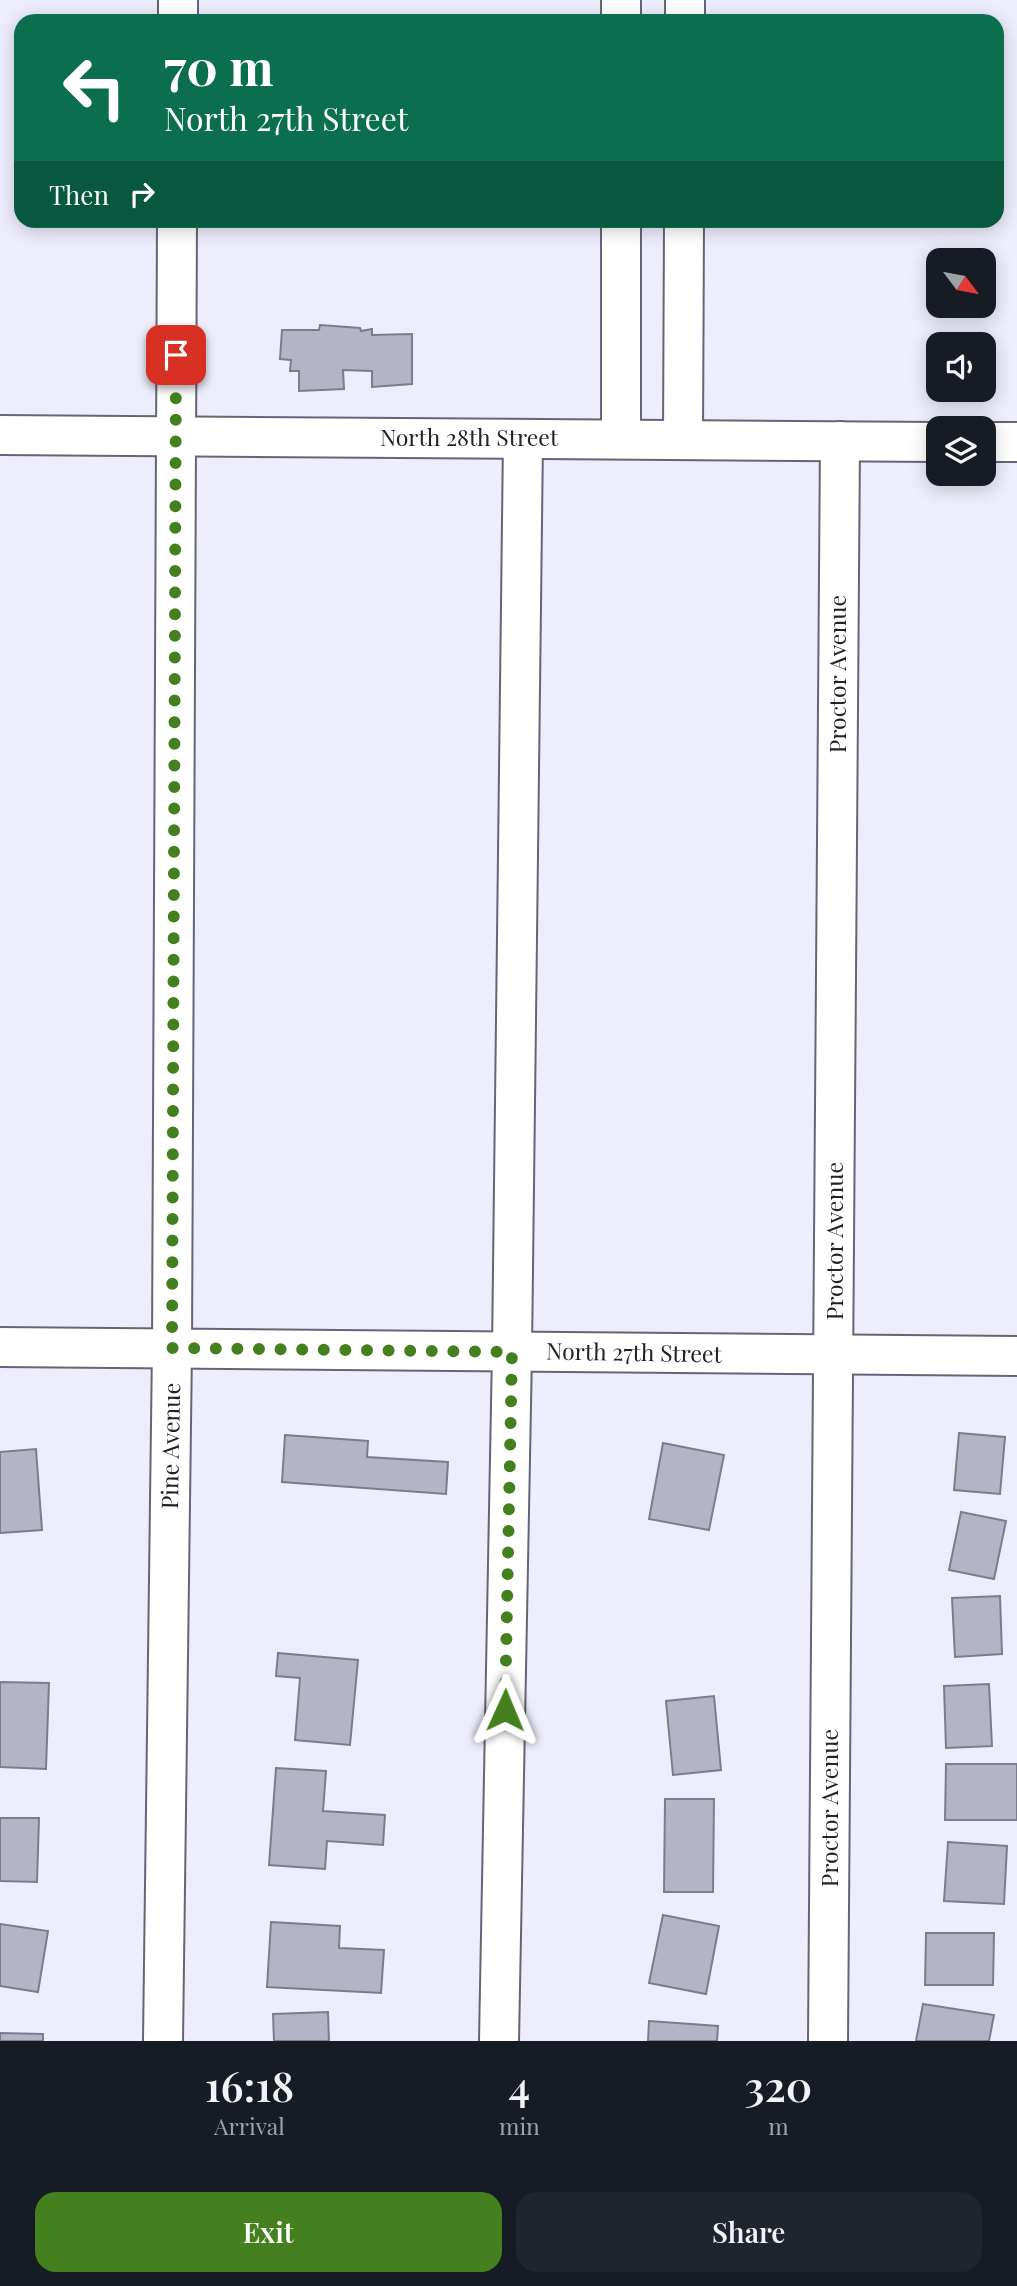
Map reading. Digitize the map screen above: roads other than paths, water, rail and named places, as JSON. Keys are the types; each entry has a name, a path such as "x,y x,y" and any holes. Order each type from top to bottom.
{"street":[{"name":"Pine Avenue","path":"163,2041 172,1348 177,228"},
{"path":"621,228 621,439"},
{"path":"683,440 684,228"},
{"name":"North 28th Street","path":"0,435 926,442"},
{"path":"499,2041 512,1352 523,439"},
{"name":"Proctor Avenue","path":"828,2041 840,441"},
{"path":"996,442 1017,442"},
{"name":"North 27th Street","path":"0,1347 1017,1356"}]}
